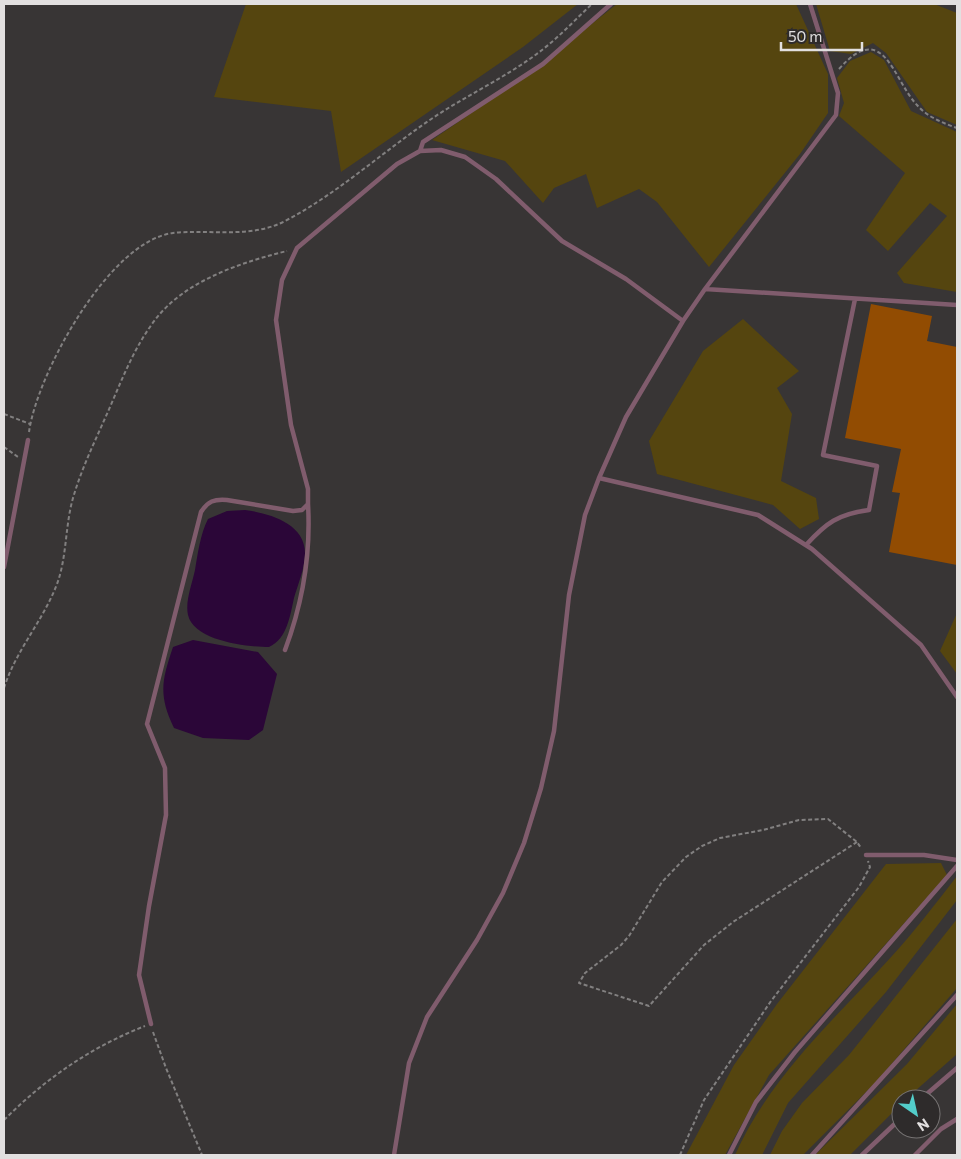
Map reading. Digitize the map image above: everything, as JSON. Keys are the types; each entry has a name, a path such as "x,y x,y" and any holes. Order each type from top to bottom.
{"lane":[{"path":"420,151 423,142 543,64 611,4"},
{"path":"394,1155 409,1063 427,1017 477,940 503,893 524,843 541,788 554,731 569,595 585,515 599,478 626,417 683,321 836,115 838,102 834,76 810,4"},
{"path":"286,650 295,623 308,562 308,489 291,425 276,320 282,280 297,248 397,164 420,151 440,150 465,157 496,180 562,240 626,279 683,321"},
{"path":"705,289 957,305"},
{"path":"806,545 823,526 848,513 869,510 878,466 823,455 856,299"},
{"path":"4,566 28,440"},
{"path":"599,478 758,515 806,545 921,645 957,697"},
{"path":"151,1024 139,975 149,906 166,815 165,768 147,724 200,512 207,503 216,499 293,511 302,510 308,504"},
{"path":"866,855 924,855 957,860"},
{"path":"730,1155 756,1102 795,1052 957,866"},
{"path":"812,1155 957,995"},
{"path":"933,1089 957,1068"},
{"path":"914,1155 941,1129 957,1119"},
{"path":"862,1155 891,1127"}],"path":[{"path":"28,440 30,424 40,386 66,336 100,285 143,244 172,234 252,231 283,222 318,202 425,123 542,50 592,4"},
{"path":"834,76 847,59 868,50 880,52 890,63 918,107 928,115 957,128"},
{"path":"4,688 20,649 57,583 73,496 137,346 156,318 201,282 241,264 297,248"},
{"path":"4,414 30,424"},
{"path":"4,447 24,462"},
{"path":"680,1155 710,1092 771,1001 859,887 870,867 866,855 858,842 828,819 799,820 763,830 720,838 702,846 686,857 662,882 629,936 621,945 586,973 579,983 649,1006 711,939 733,922 858,842"},
{"path":"4,1120 33,1091 79,1059 119,1036 151,1024 166,1068 202,1155"}],"shaded area":[{"path":"246,4 578,4 523,47 341,172 331,111 214,97"},
{"path":"617,4 796,4 828,74 828,113 800,154 709,267 657,202 639,189 597,208 586,174 554,188 543,203 505,161 432,140 527,75"},
{"path":"816,4 934,4 957,13 957,125 927,112 886,53 873,43 851,54 830,51"},
{"path":"871,52 884,60 911,111 957,132 957,292 904,283 897,273 947,216 930,203 888,251 866,230 905,173 839,116 844,103 837,78 850,61"},
{"path":"743,319 799,371 777,388 792,414 781,481 816,498 819,519 800,529 773,505 657,474 649,441 703,351"},
{"path":"245,510 284,521 299,534 305,553 304,564 287,626 280,638 269,647 235,644 210,637 192,624 187,610 201,538 208,519 227,511"},
{"path":"957,613 957,674 940,651"},
{"path":"193,640 258,652 277,674 263,730 249,740 203,738 174,728 164,697 164,678 173,647"},
{"path":"941,863 947,875 769,1075 725,1155 686,1155 734,1065 777,1004 886,864"},
{"path":"957,876 957,900 886,992 788,1103 762,1155 735,1155 749,1126 785,1074 827,1025 901,946"},
{"path":"957,919 957,988 875,1083 803,1155 770,1155 782,1131 802,1103 849,1055"},
{"path":"957,1004 957,1054 917,1089 891,1089 891,1114 850,1155 815,1155 907,1064"}],"building":[{"path":"871,304 932,316 927,341 957,347 957,565 889,552 900,493 892,492 901,449 845,438"}]}
